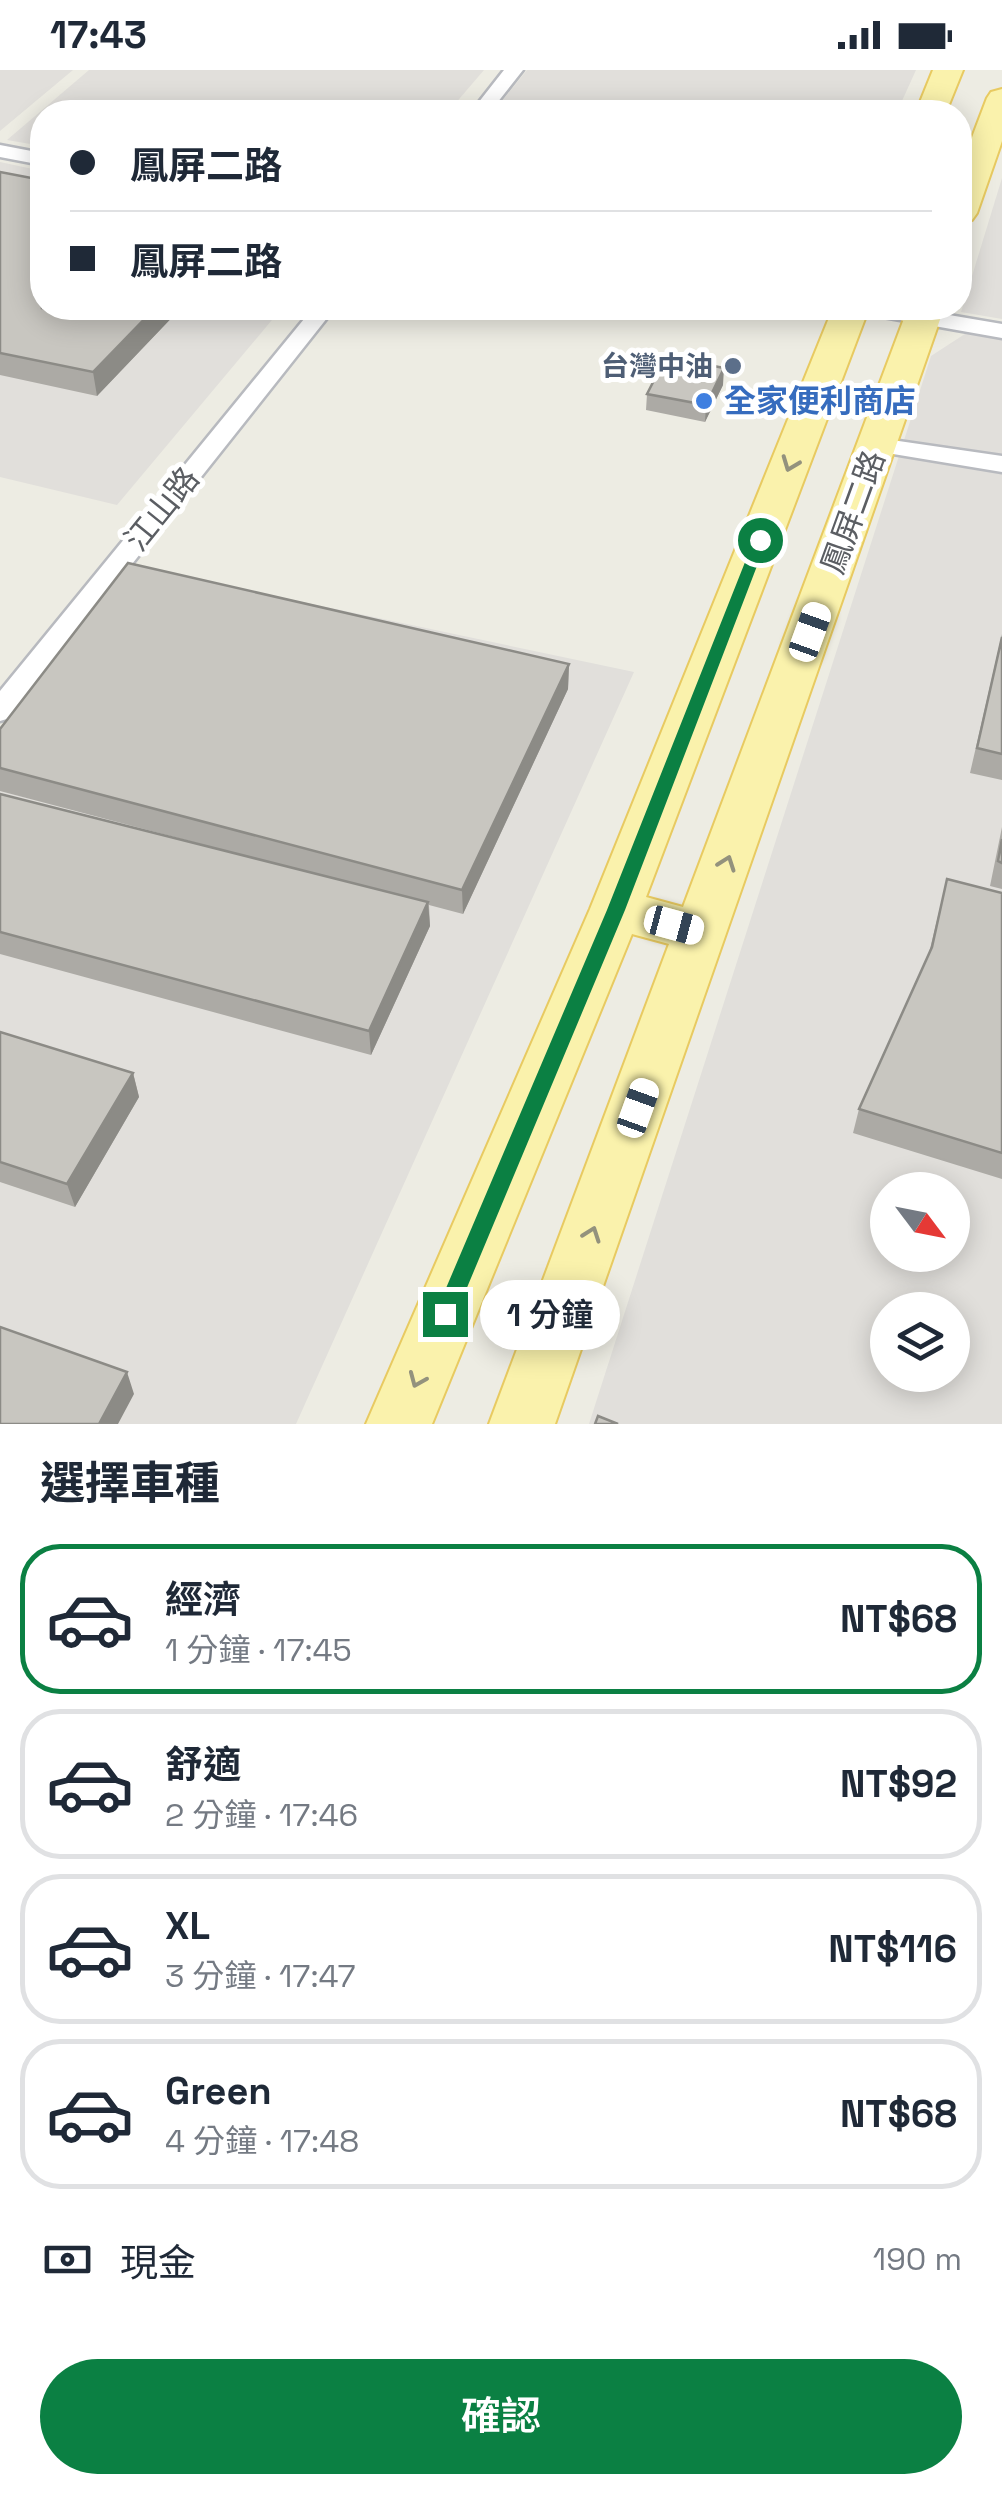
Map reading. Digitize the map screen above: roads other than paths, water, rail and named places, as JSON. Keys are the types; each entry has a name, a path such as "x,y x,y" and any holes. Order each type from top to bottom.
{"main road":[{"path":"936,100 948,70"},
{"path":"972,180 1002,98"},
{"path":"399,1424 616,910 846,320"},
{"name":"鳳屏二路","path":"522,1424 921,320"},
{"path":"616,910 702,933"}],"street":[{"path":"490,100 514,70"},
{"path":"0,151 30,156"},
{"name":"江山路","path":"0,710 314,320"},
{"path":"959,320 1002,330"},
{"path":"878,444 1002,464"}],"place":[{"name":"台灣中油","path":"733,366"},
{"name":"全家便利商店","path":"704,401"}]}
